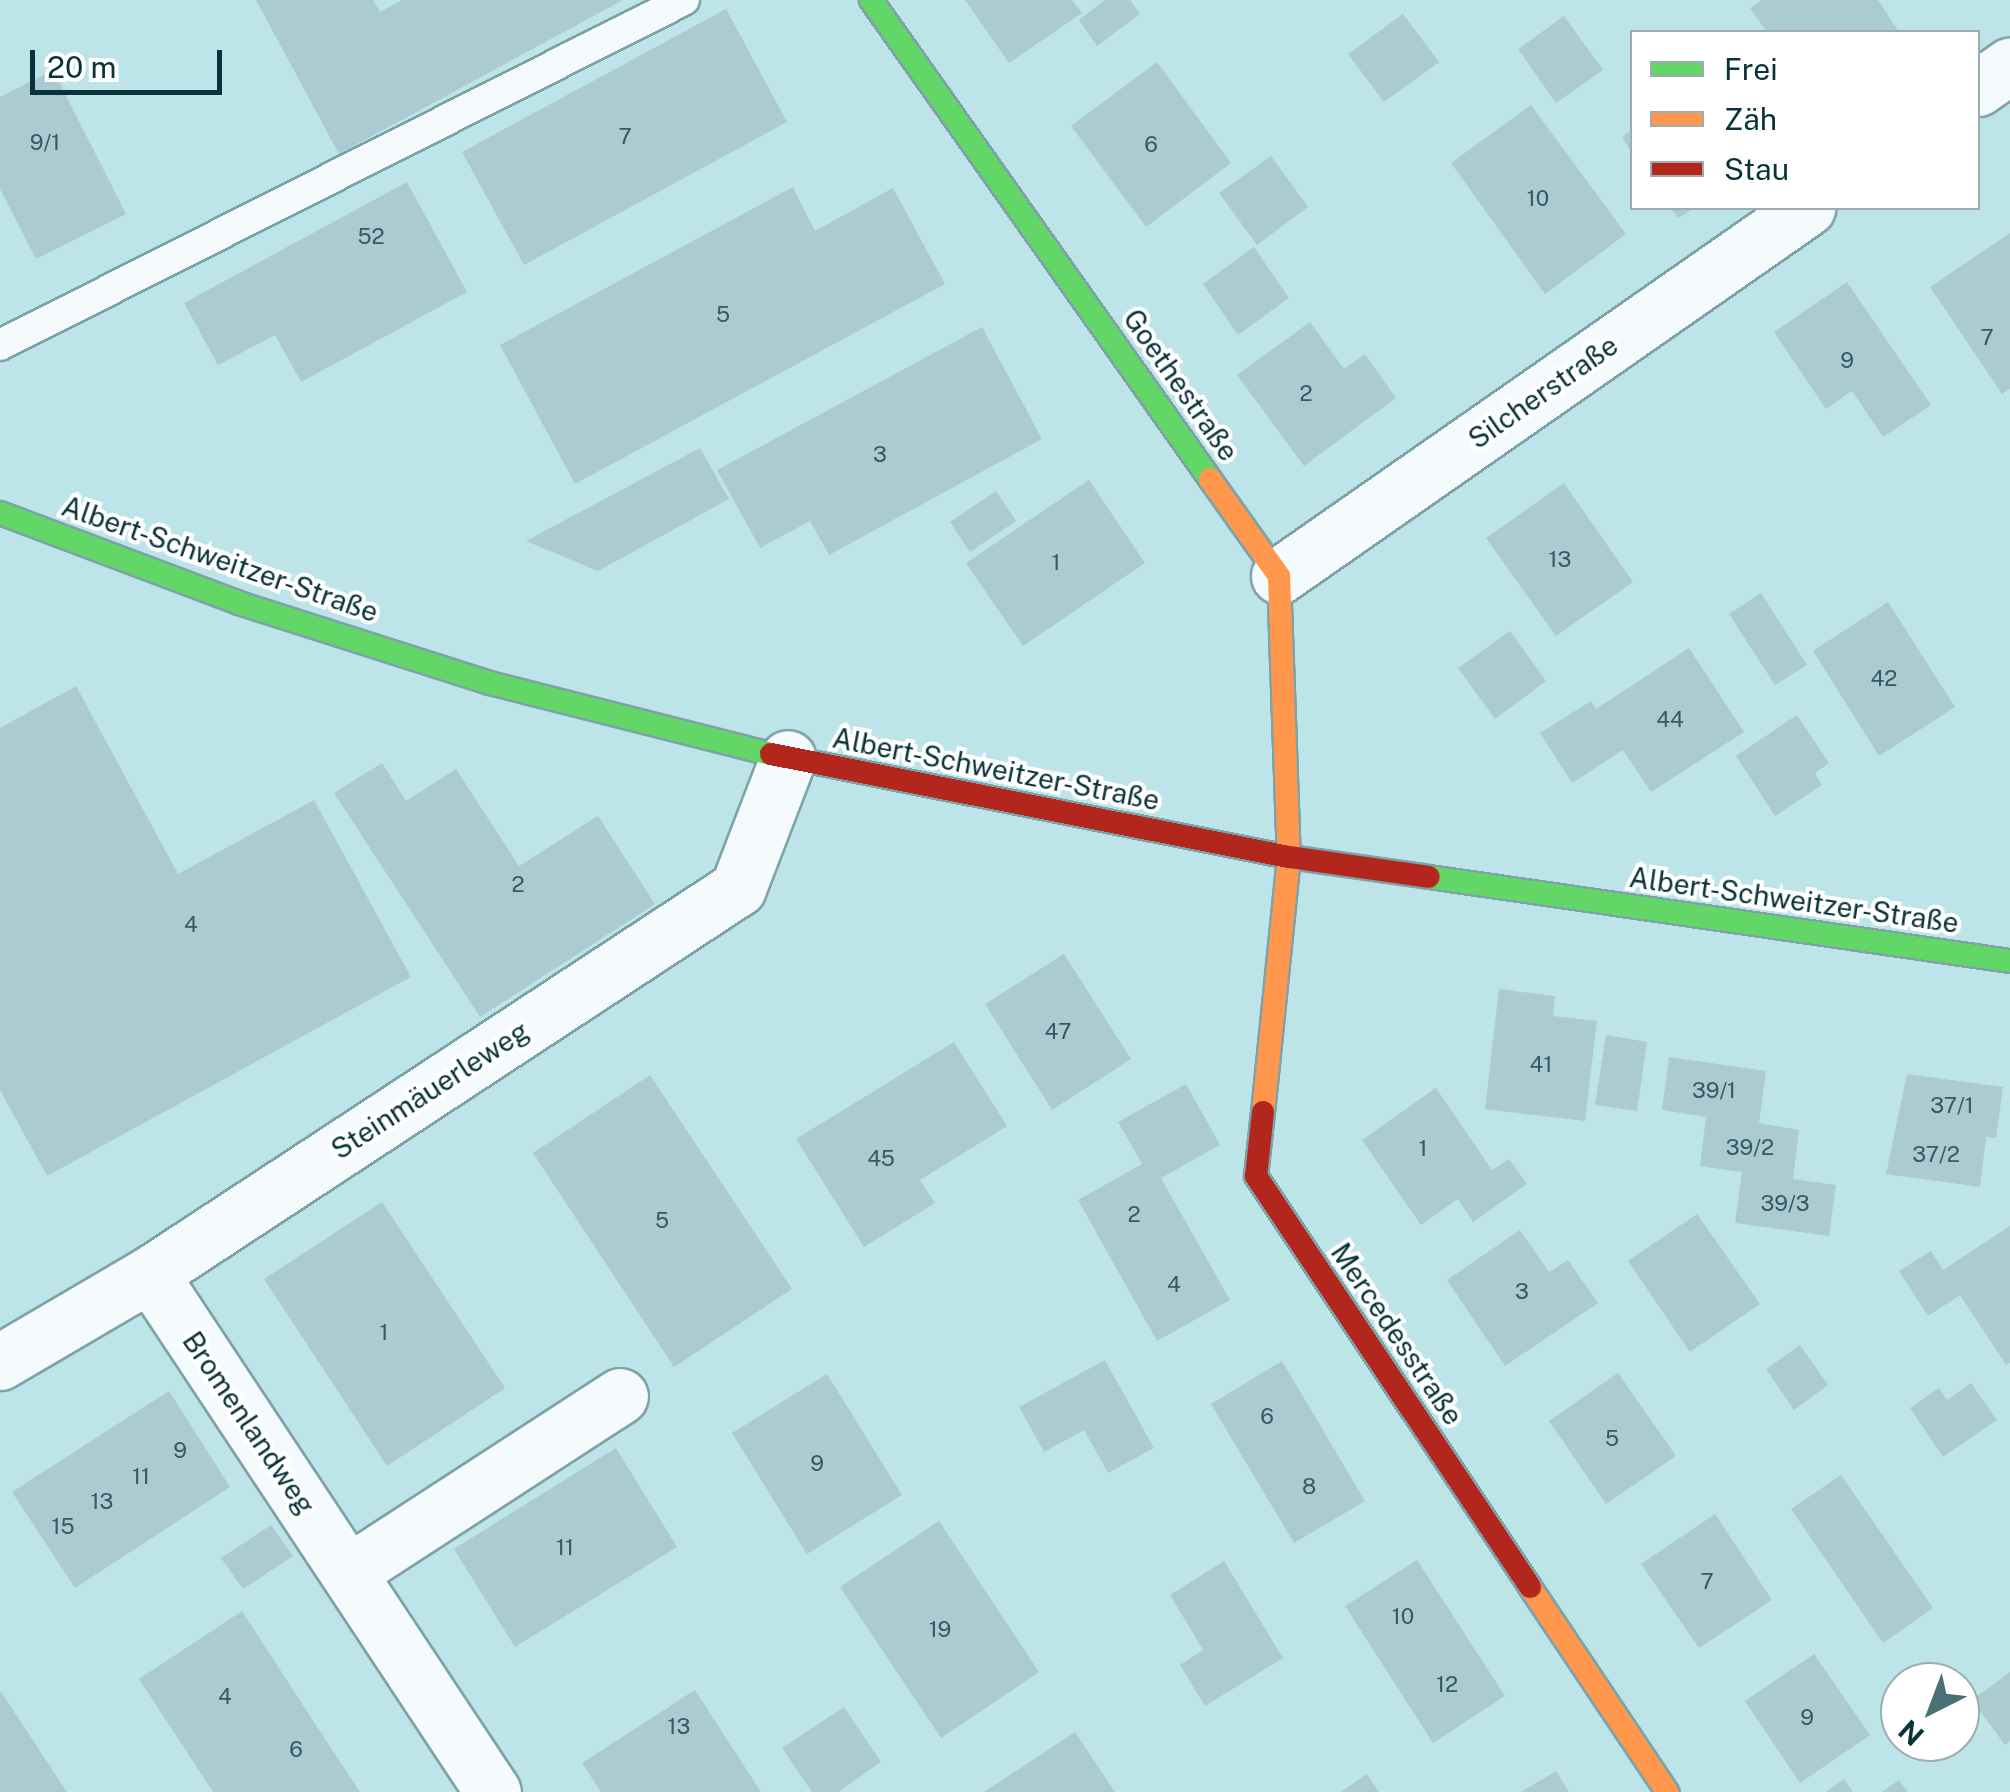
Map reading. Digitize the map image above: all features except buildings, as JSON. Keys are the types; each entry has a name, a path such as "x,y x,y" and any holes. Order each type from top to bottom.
{"street":[{"name":"Goethestraße","path":"871,0 1279,576"},
{"path":"1980,87 2010,66"},
{"name":"Silcherstraße","path":"1279,576 1804,210"},
{"name":"Albert-Schweitzer-Straße","path":"0,513 239,602 490,683 788,758 1289,856 2010,962"},
{"path":"1279,576 1289,856"},
{"name":"Steinmäuerleweg","path":"0,1362 150,1274 738,888 788,758"},
{"name":"Mercedesstraße","path":"1289,856 1256,1176 1666,1792"},
{"name":"Bromenlandweg","path":"150,1274 493,1792"},
{"path":"349,1572 620,1396"}],"lane":[{"path":"0,346 684,0"}],"traffic: fast":[{"path":"871,0 1210,479"},
{"path":"0,513 239,603 490,683 771,754"},
{"path":"1429,877 2010,961"}],"traffic: slow":[{"path":"1210,479 1279,576 1289,857 1263,1112"},
{"path":"1530,1587 1667,1792"}],"traffic: jam":[{"path":"771,754 1289,857 1429,877"},
{"path":"1263,1112 1256,1176 1530,1587"}]}
